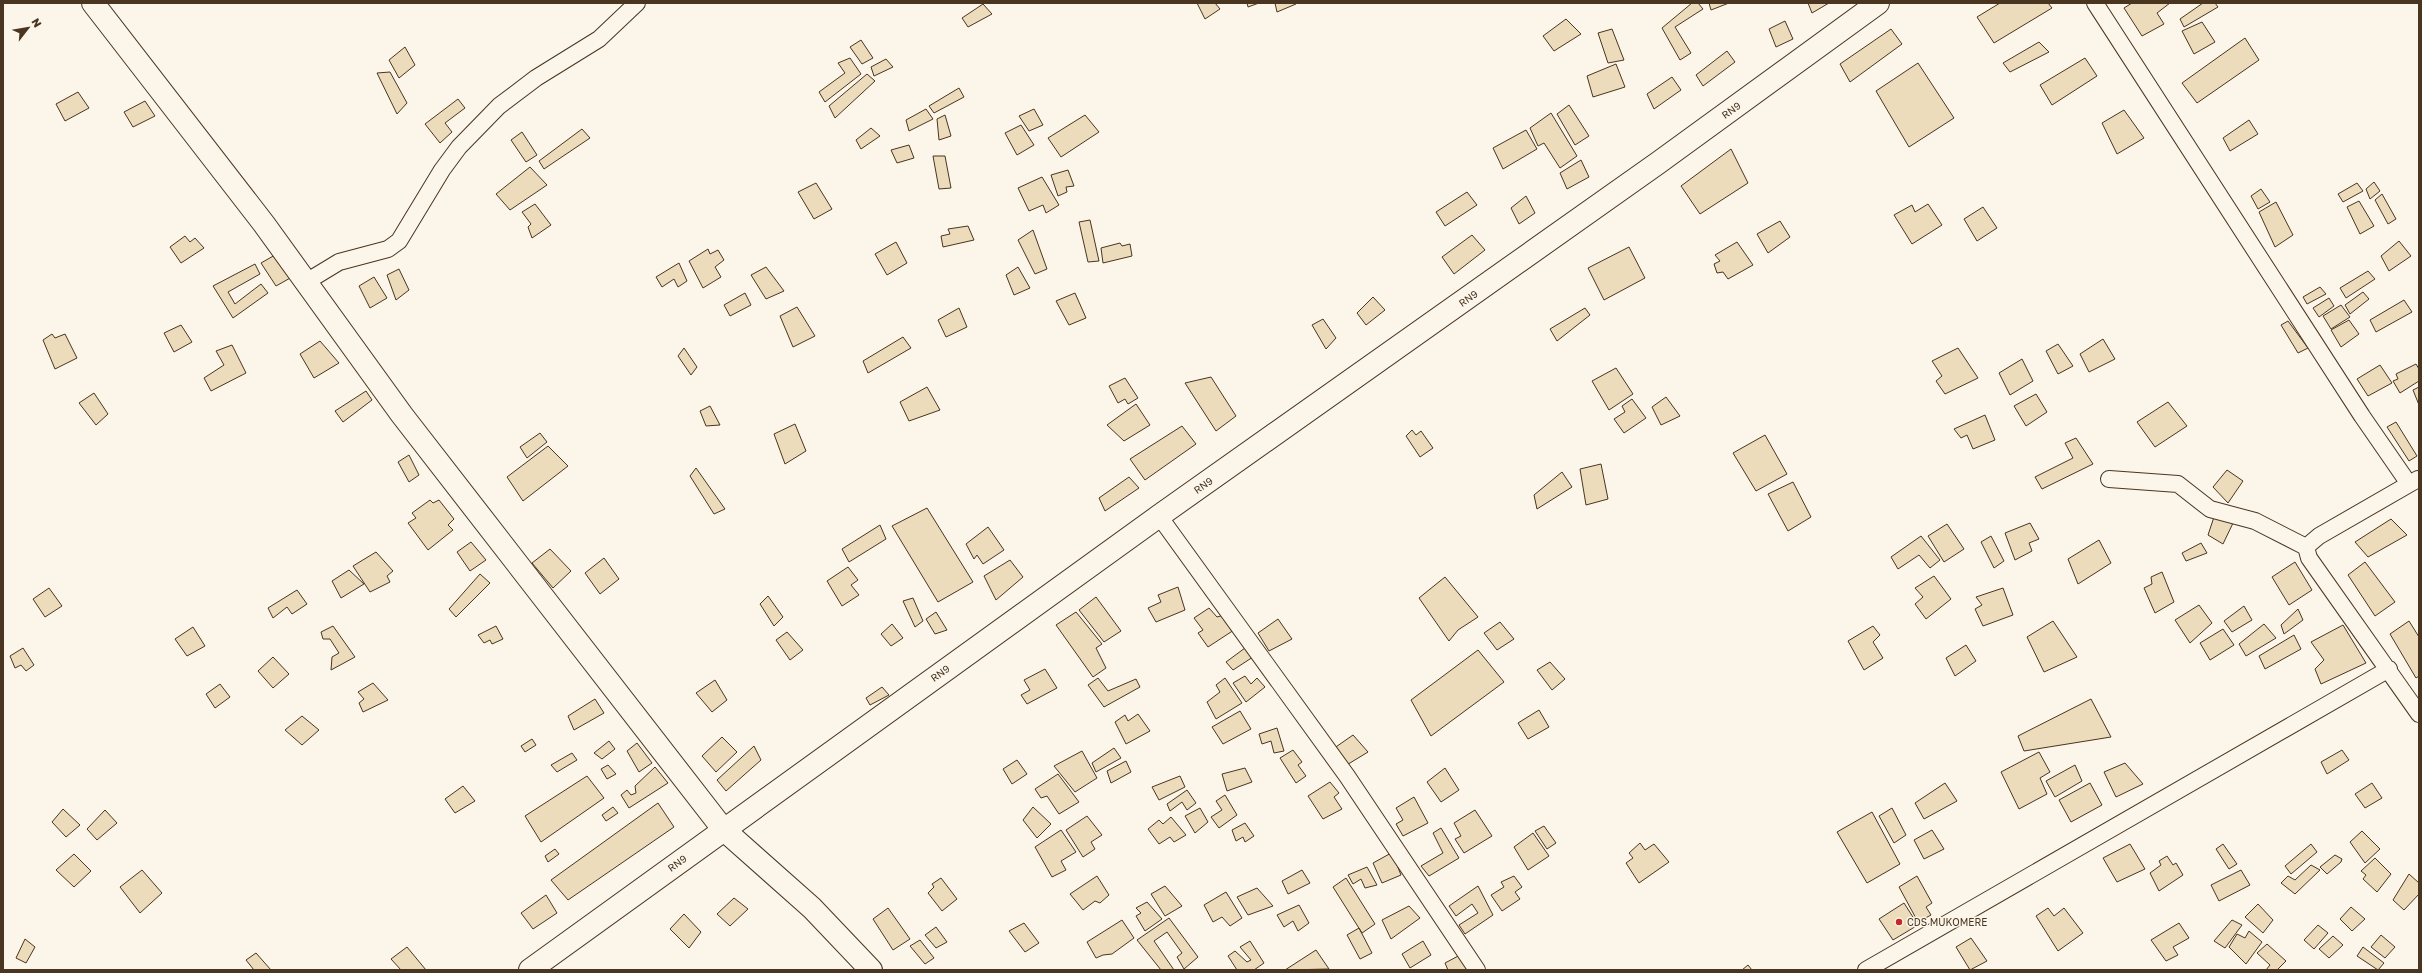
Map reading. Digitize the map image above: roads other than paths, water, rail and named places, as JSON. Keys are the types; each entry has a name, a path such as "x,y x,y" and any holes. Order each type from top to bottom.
{"main road":[{"path":"93,3 264,224 402,415 723,829 817,913 872,970"},
{"name":"RN9","path":"530,970 723,829 1159,516 1658,163 1878,3"}],"street":[{"path":"306,282 339,262 388,249 399,241 442,170 459,147 499,106 525,85 599,39 637,3"},
{"path":"2095,3 2362,416 2414,481 2319,536 2306,547"},
{"path":"2109,479 2178,484 2210,509 2255,521 2306,547 2309,558 2389,669 2419,714"},
{"path":"1159,516 1347,776 1477,970"},
{"path":"1866,970 2389,669"}],"place":[{"name":"CDS MUKOMERE","path":"1899,922"}]}
